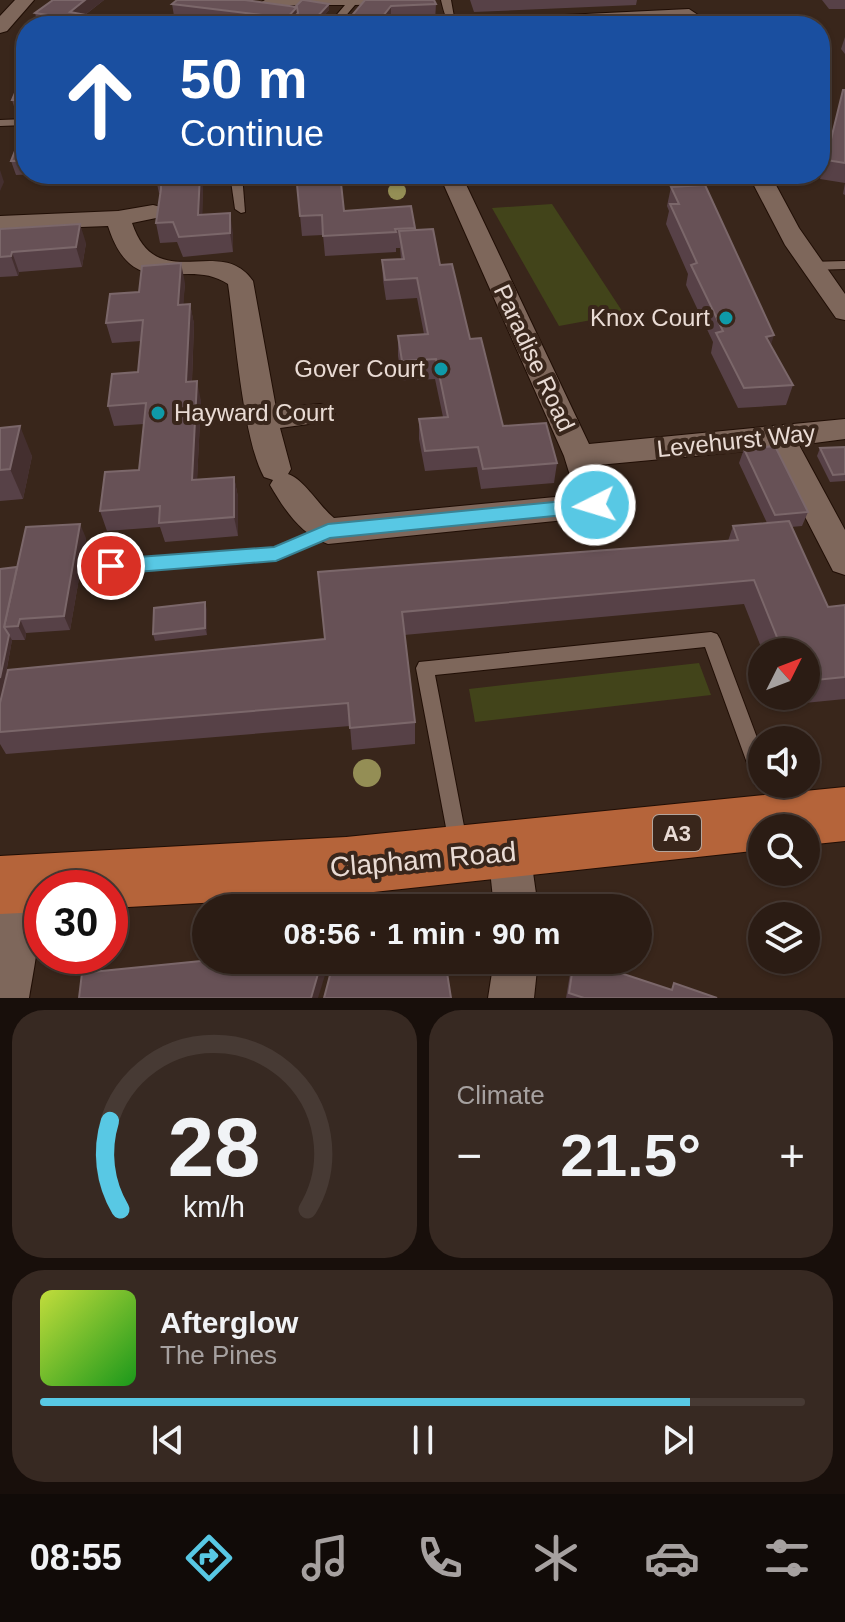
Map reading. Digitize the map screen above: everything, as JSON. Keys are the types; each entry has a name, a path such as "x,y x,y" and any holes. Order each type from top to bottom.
{"highway":[{"name":"Clapham Road","path":"9,885 286,871 484,854 749,798"},
{"name":"Clapham Road","path":"783,798 845,814"}],"street":[{"path":"0,27 25,0"},
{"path":"650,16 688,14"},
{"name":"Paradise Road","path":"328,531 595,505 579,456 455,184"},
{"path":"764,184 810,266 845,312"},
{"path":"0,223 118,218 153,212"},
{"path":"118,218 124,245 142,261 177,269 225,272 240,281 263,420 280,477 307,514 328,531"},
{"path":"263,420 320,414"},
{"name":"Levehurst Way","path":"579,456 845,429"},
{"path":"779,436 845,562"},
{"path":"484,854 508,894"},
{"path":"6,998 13,961 9,885"},
{"path":"511,998 514,974"}],"lane":[{"path":"265,3 424,0"},
{"path":"340,16 352,2"},
{"path":"237,184 241,209"},
{"path":"810,266 845,265"},
{"path":"94,550 111,566 276,554 328,531"},
{"path":"484,854 425,668 711,639 748,740"}],"green space":[{"path":"552,204 624,314 559,326 492,208"},
{"path":"699,663 711,695 475,722 469,689"}],"building":[{"path":"53,0 85,0 70,12 91,16 54,16 35,13"},
{"path":"177,0 245,0 297,7 289,16 271,16 172,4"},
{"path":"302,0 329,4 318,16 295,16 298,13 295,7"},
{"path":"365,0 434,0 436,4 391,6 383,16 351,16"},
{"path":"845,90 845,163 830,161 830,144"},
{"path":"161,184 200,184 198,215 230,213 230,233 179,237 173,222 156,223"},
{"path":"297,184 341,184 344,211 411,206 415,228 323,236 322,215 300,216"},
{"name":"Knox Court","path":"705,185 774,335 766,337 793,385 744,388 716,333 723,331 691,265 697,263 670,204 679,204 671,187"},
{"path":"80,224 76,247 12,252 11,256 0,257 0,229"},
{"name":"Gover Court","path":"433,229 440,265 452,264 470,339 481,338 503,426 546,423 557,463 483,469 478,447 425,451 419,419 448,417 436,359 402,361 398,336 428,334 417,278 385,280 382,260 404,259 399,231"},
{"name":"Hayward Court","path":"181,263 178,305 190,304 186,382 197,381 192,480 234,477 234,517 159,523 160,506 100,511 105,472 139,470 146,403 108,406 112,374 138,372 143,320 106,323 110,294 139,292 142,266"},
{"path":"20,426 10,469 0,470 0,428"},
{"path":"775,446 808,512 775,515 744,449"},
{"path":"845,447 845,474 833,475 820,448"},
{"path":"789,521 828,607 845,605 845,677 820,680 820,638 777,638 754,580 402,612 415,722 350,728 348,703 0,732 0,703 8,670 325,639 318,572 738,540 733,526"},
{"path":"80,524 64,616 20,619 18,626 4,627 26,527"},
{"path":"17,567 4,627 9,635 0,678 0,569"},
{"path":"205,602 205,628 153,634 154,608"},
{"path":"192,962 192,974 318,974 311,998 79,998 82,974 128,974 128,968"},
{"path":"330,974 447,974 451,998 324,998"},
{"path":"572,974 623,974 672,990 674,983 717,998 584,998 569,993"}],"place":[{"name":"Knox Court","path":"726,318"},
{"name":"Gover Court","path":"441,369"},
{"name":"Hayward Court","path":"158,413"}],"route":[{"path":"111,566 276,554 328,531 595,505"}]}
